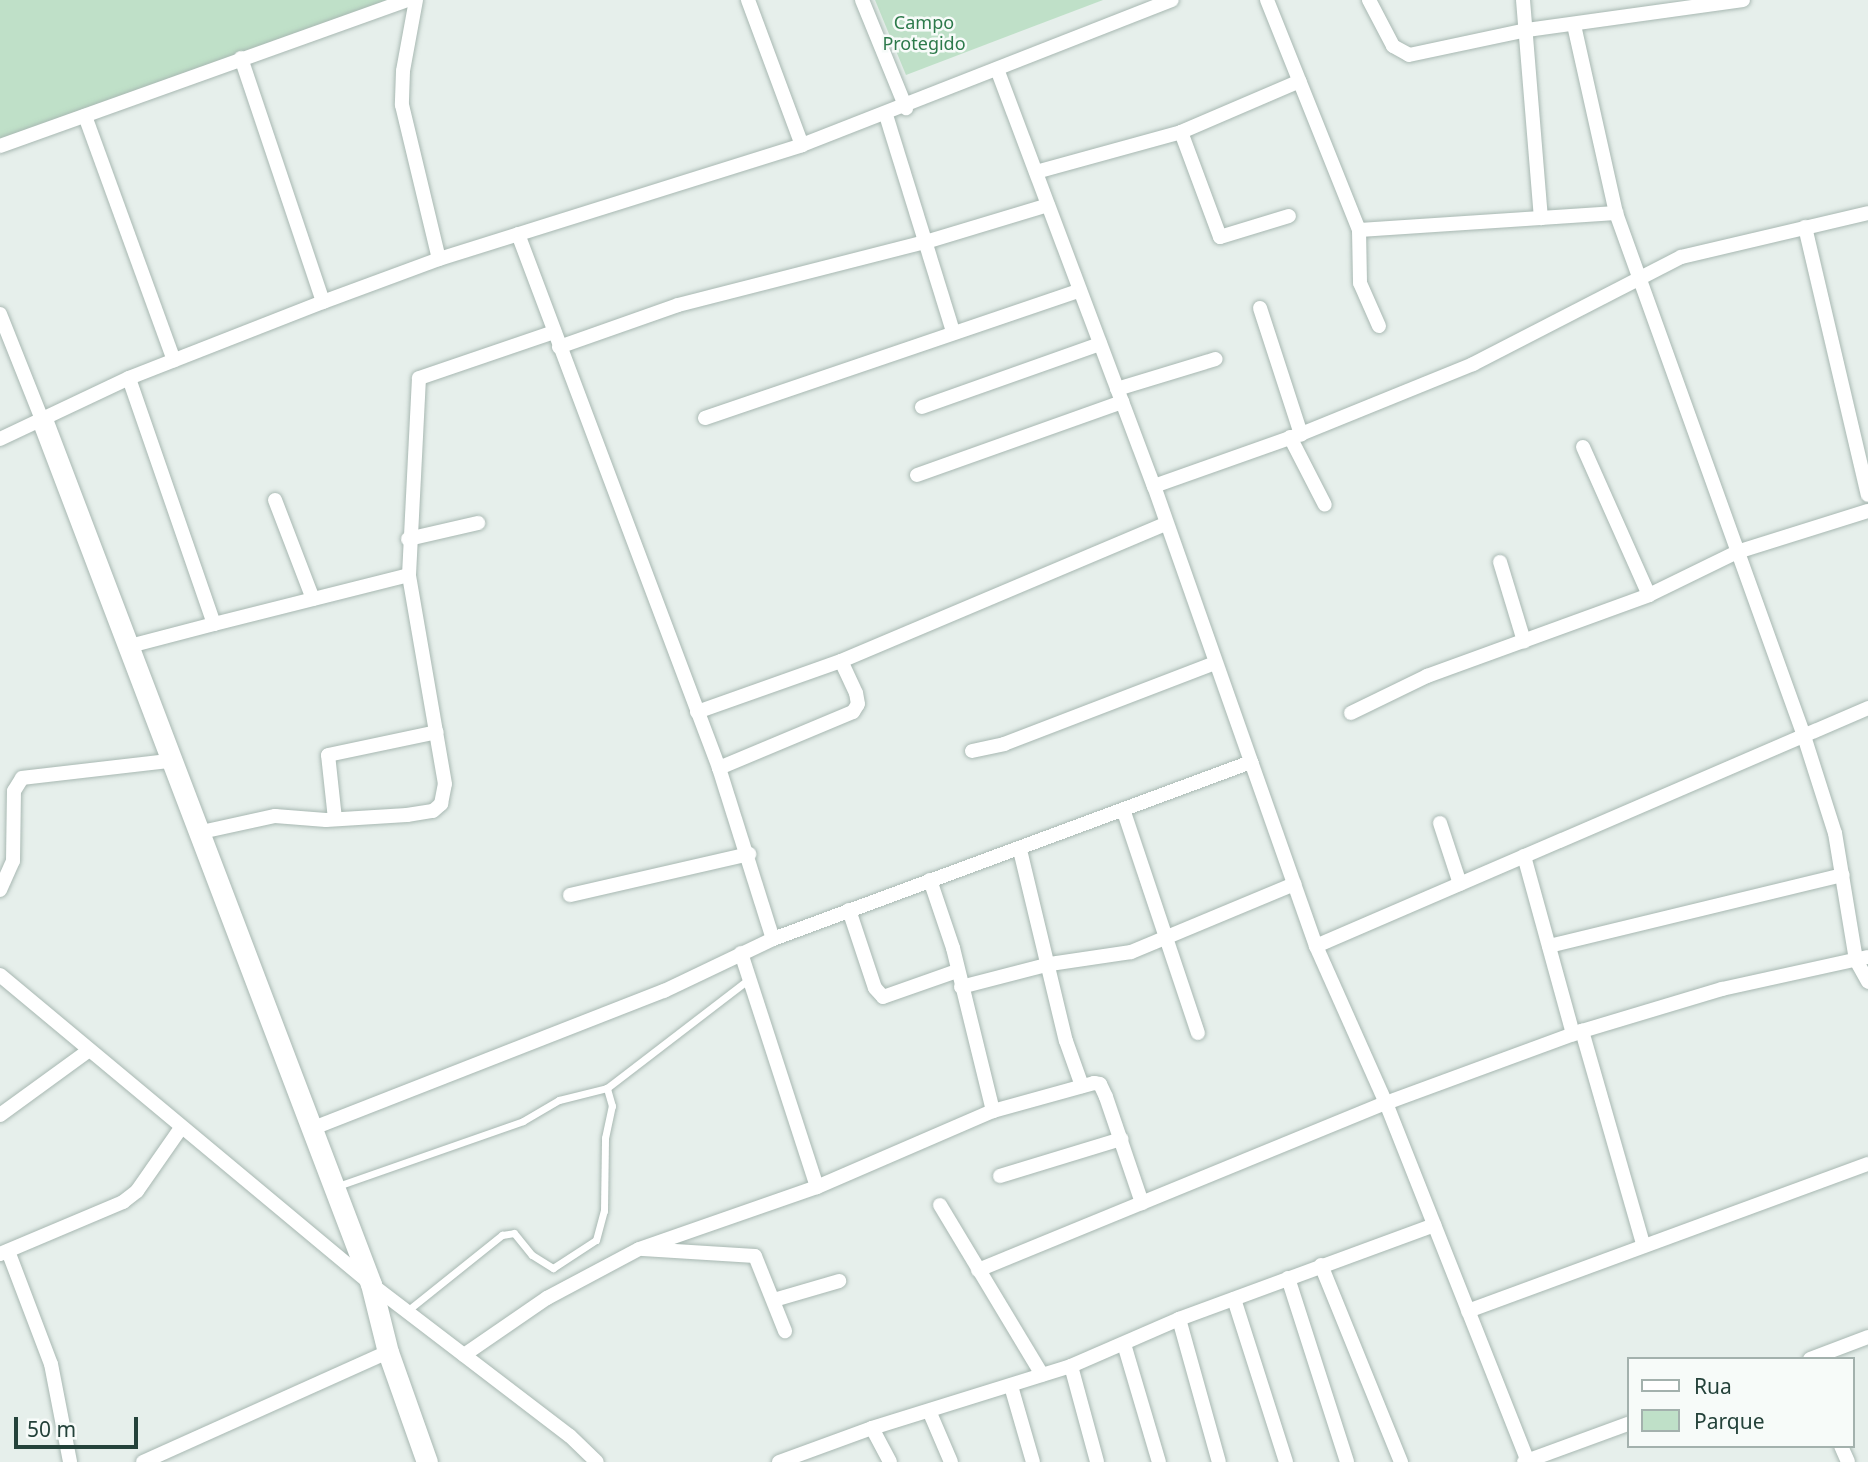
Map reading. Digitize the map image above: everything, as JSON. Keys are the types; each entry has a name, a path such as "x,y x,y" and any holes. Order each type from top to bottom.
{"street":[{"path":"0,146 407,0"},
{"path":"416,0 402,71 402,105 439,259"},
{"path":"748,0 802,145"},
{"path":"862,0 906,108"},
{"path":"0,439 43,422 129,378 323,302 439,259 802,145 906,108 1172,0"},
{"path":"1267,0 1359,230 1360,284 1379,326"},
{"path":"1369,0 1393,46 1409,55 1527,30 1742,0"},
{"path":"1523,0 1541,218"},
{"path":"1574,25 1616,213 1803,733 1835,832 1868,982"},
{"path":"241,58 323,302"},
{"path":"997,69 1154,486 1316,946 1386,1103 1527,1462 1626,1425"},
{"path":"1036,172 1181,132 1300,81"},
{"path":"886,115 929,241 953,331"},
{"path":"85,116 174,360"},
{"path":"1181,132 1220,237 1289,216"},
{"path":"197,833 275,816 335,819 421,813 441,804 445,784 409,575 408,539 419,378 678,305 929,241 1048,205"},
{"path":"1359,230 1616,213"},
{"path":"1154,486 1295,435 1473,364 1707,248 1868,213"},
{"path":"1805,227 1868,495"},
{"path":"518,234 719,768 749,854 772,939"},
{"path":"705,418 953,331 1080,290"},
{"path":"1260,308 1295,435 1325,505"},
{"path":"0,314 335,1187 371,1284 387,1352 427,1462"},
{"path":"922,407 1100,344"},
{"path":"917,475 1216,359"},
{"path":"129,378 214,624"},
{"path":"1583,447 1649,595"},
{"path":"275,500 313,599"},
{"path":"1351,713 1427,676 1649,595 1737,552 1868,511"},
{"path":"408,539 478,523"},
{"path":"697,712 841,662 1166,524"},
{"path":"1500,562 1524,641"},
{"path":"126,647 409,575"},
{"path":"719,768 853,712 858,704 856,693 841,662"},
{"path":"972,751 1004,744 1215,663"},
{"path":"1316,946 1803,733 1868,708"},
{"path":"335,819 328,755 436,732"},
{"path":"0,890 13,861 14,791 22,778 170,761"},
{"path":"311,1129 664,991 772,939 1124,812 1251,762"},
{"path":"1124,812 1198,1033"},
{"path":"1440,823 1460,884"},
{"path":"1020,850 1050,964 1066,1041 1082,1086"},
{"path":"570,895 749,854"},
{"path":"1524,856 1549,946 1643,1244"},
{"path":"1549,946 1843,875"},
{"path":"930,880 957,971 993,1111"},
{"path":"961,986 1050,964 1105,958 1165,937 1294,884"},
{"path":"849,911 875,988 883,997 957,971"},
{"path":"741,953 817,1187"},
{"path":"978,1270 1386,1103 1577,1033 1722,989 1862,958"},
{"path":"0,975 371,1284 464,1354 597,1462"},
{"path":"0,1115 89,1051"},
{"path":"464,1354 547,1298 639,1249 817,1187 993,1111 1082,1086 1100,1084 1142,1203"},
{"path":"70,1462 51,1364 4,1253 123,1202 137,1191 181,1128"},
{"path":"1000,1176 1121,1139"},
{"path":"1468,1311 1643,1244 1868,1164"},
{"path":"940,1205 1042,1375"},
{"path":"779,1462 817,1455 872,1427 930,1413 1071,1366 1179,1319 1434,1225"},
{"path":"639,1249 707,1256 748,1252 755,1256 785,1331"},
{"path":"1321,1265 1401,1462"},
{"path":"1288,1278 1347,1462"},
{"path":"774,1300 839,1282"},
{"path":"1234,1299 1286,1462"},
{"path":"1179,1319 1219,1462"},
{"path":"1815,1357 1868,1337"},
{"path":"1124,1344 1159,1462"},
{"path":"143,1462 387,1352"},
{"path":"1071,1366 1097,1462"},
{"path":"1012,1386 1033,1462"},
{"path":"930,1413 951,1462"},
{"path":"872,1427 890,1462"}],"lane":[{"path":"335,1187 523,1121 559,1100 607,1088 749,979"},
{"path":"406,1311 502,1235 514,1233 533,1255 553,1268 596,1240 604,1211 605,1138 612,1107 607,1088"}],"green space":[{"path":"0,0 411,0 0,152"},
{"name":"Campo Protegido","path":"875,0 1103,0 906,75"}]}
